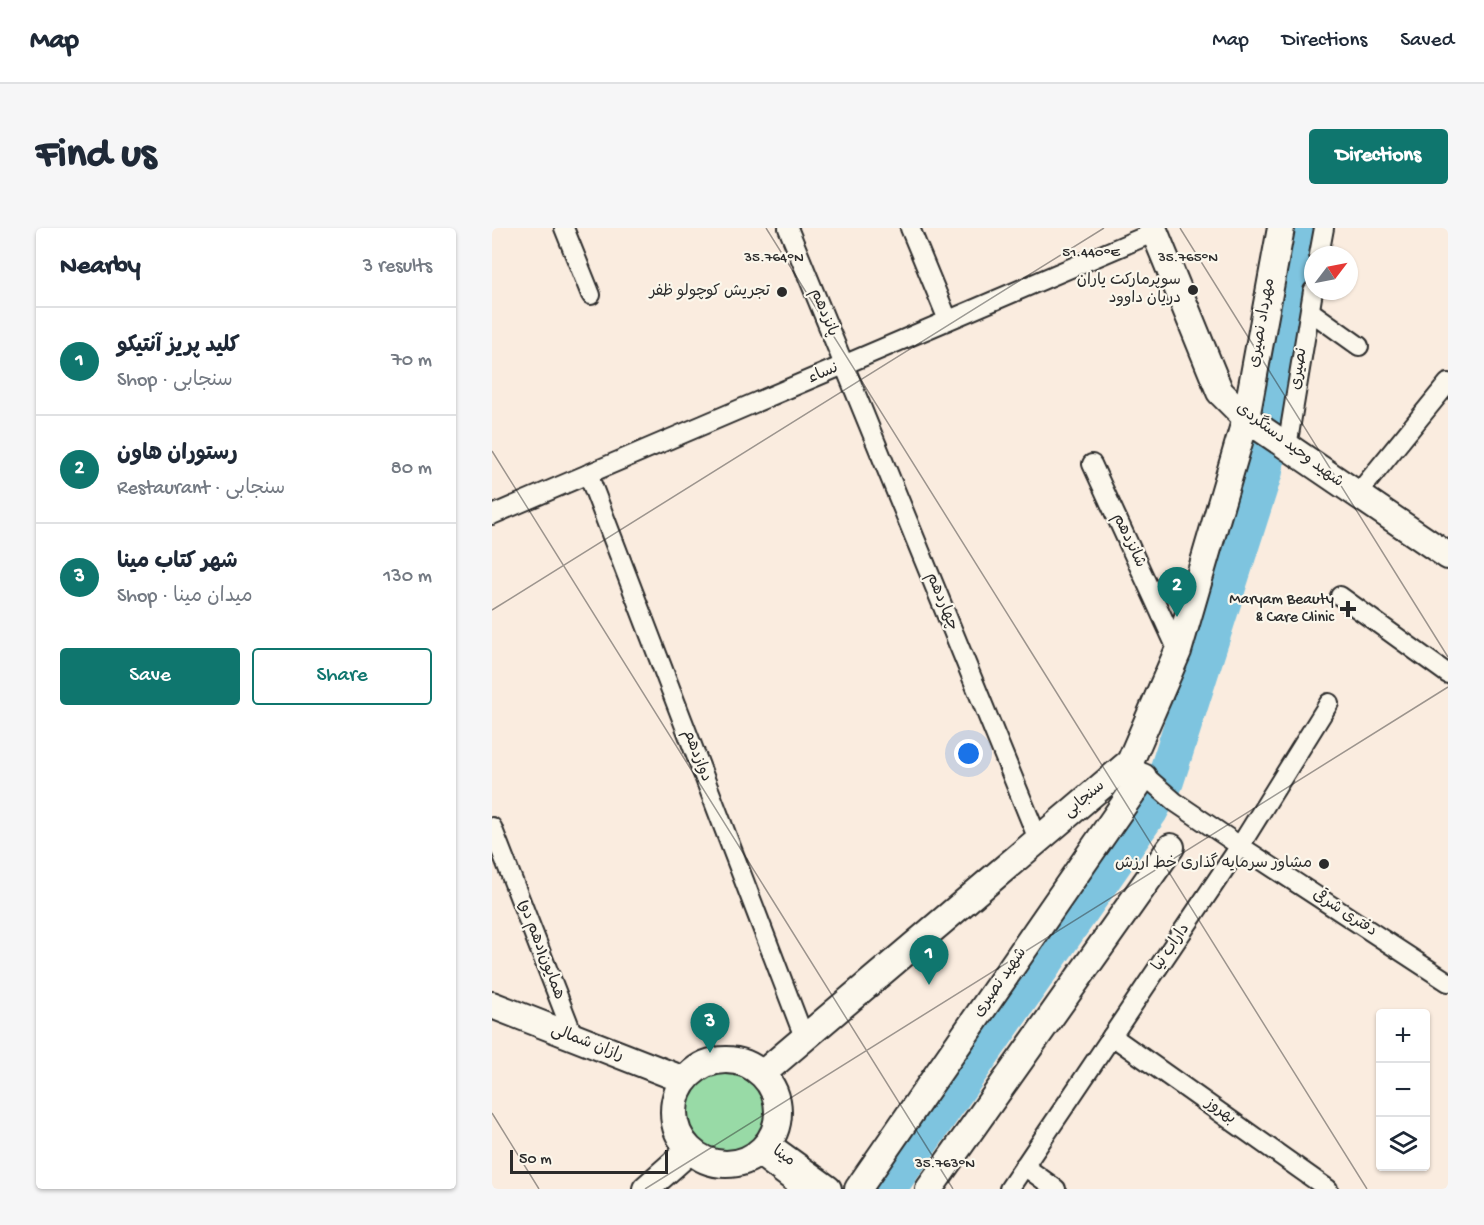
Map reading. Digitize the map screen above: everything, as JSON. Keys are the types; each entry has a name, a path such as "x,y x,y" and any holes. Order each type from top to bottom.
{"street":[{"path":"564,228 591,295"},
{"name":"پانزدهم","path":"788,228 844,365"},
{"path":"910,228 948,320"},
{"name":"مهرداد نصیری","path":"1266,432 1281,228"},
{"path":"1321,246 1324,228"},
{"name":"نساء","path":"492,515 1154,230"},
{"name":"شهید وحید دستگردی","path":"1154,230 1220,392 1266,432 1356,496 1448,556"},
{"name":"نصیری","path":"1266,432 1310,311 1312,300"},
{"path":"1310,311 1359,346"},
{"name":"چهاردهم","path":"844,365 1038,838"},
{"path":"1356,496 1448,383"},
{"name":"سنجابی","path":"762,1074 1038,838 1137,770 1178,651 1266,432"},
{"name":"شانزدهم","path":"1092,464 1178,651"},
{"name":"دوازدهم","path":"588,474 804,1037"},
{"path":"1340,596 1448,674"},
{"name":"داراب نیا","path":"1009,1189 1240,846 1329,703"},
{"name":"دفتری شرقی","path":"1137,770 1175,802 1448,982"},
{"name":"شهید نصیری","path":"858,1189 1137,770"},
{"name":"همایون(دهم دو)","path":"492,827 575,1040"},
{"path":"929,1189 1171,847"},
{"name":"رازان شمالی","path":"492,1005 575,1040 684,1080"},
{"name":"بهروز","path":"1112,1036 1328,1189"},
{"path":"731,1059 748,1064 762,1074 772,1086 778,1109 774,1132 761,1150 744,1161 716,1163 690,1150 675,1124 674,1109 677,1094 684,1080 696,1068 713,1060 731,1059"},
{"path":"646,1189 690,1150"},
{"path":"761,1150 801,1189"},
{"name":"مینا","path":"761,1150 828,1189"},
{"path":"1024,1166 1056,1189"}],"green space":[{"path":"718,1071 734,1071 749,1078 760,1089 767,1104 764,1128 755,1141 734,1153 718,1153 703,1146 692,1135 685,1120 685,1104 692,1089 703,1078"}],"waterway":[{"path":"887,1189 1149,811 1165,781 1264,471 1303,228"}],"place":[{"name":"سوپرمارکت یاران دریان داوود","path":"1193,290"},
{"name":"تجریش کوچولو ظفر","path":"782,292"},
{"name":"Maryam Beauty & Care Clinic","path":"1348,609"},
{"name":"رستوران هاون","path":"1177,617"},
{"name":"مشاور سرمایه‌ گذاری خط ارزش","path":"1324,864"},
{"name":"کلید پریز آنتیکو","path":"929,985"},
{"name":"شهر کتاب مینا","path":"710,1053"}]}
